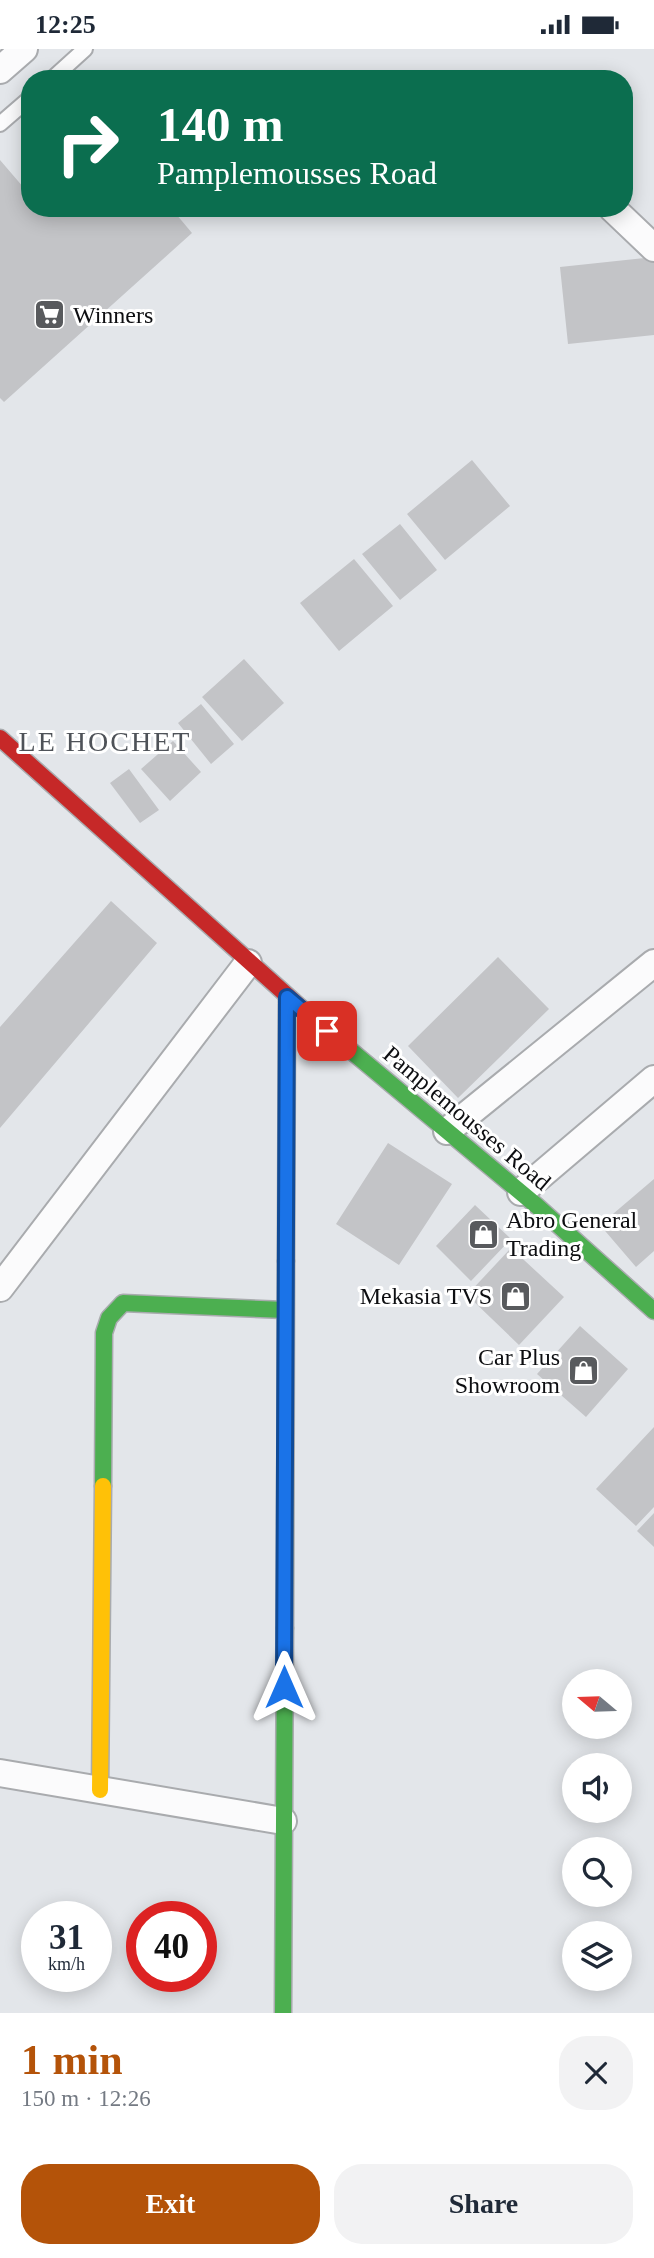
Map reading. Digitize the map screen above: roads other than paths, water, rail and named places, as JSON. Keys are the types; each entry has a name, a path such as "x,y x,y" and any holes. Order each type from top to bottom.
{"street":[{"path":"0,70 24,49"},
{"path":"621,217 654,248"},
{"name":"Pamplemousses Road","path":"0,738 248,963 520,1192 654,1311"},
{"path":"0,1288 248,963"},
{"path":"447,1131 654,963"},
{"path":"283,2013 287,997"},
{"path":"520,1192 654,1079"},
{"path":"100,1790 104,1332 109,1318 123,1303 285,1310"},
{"path":"0,1773 284,1821"}],"lane":[{"path":"62,70 85,49"},
{"path":"0,124 21,106"}],"place":[{"name":"Winners","path":"50,315"},
{"name":"Abro General Trading","path":"483,1234"},
{"name":"Mekasia TVS","path":"515,1296"},
{"name":"Car Plus Showroom","path":"583,1371"}],"district":[{"name":"LE HOCHET","path":"105,741"}]}
